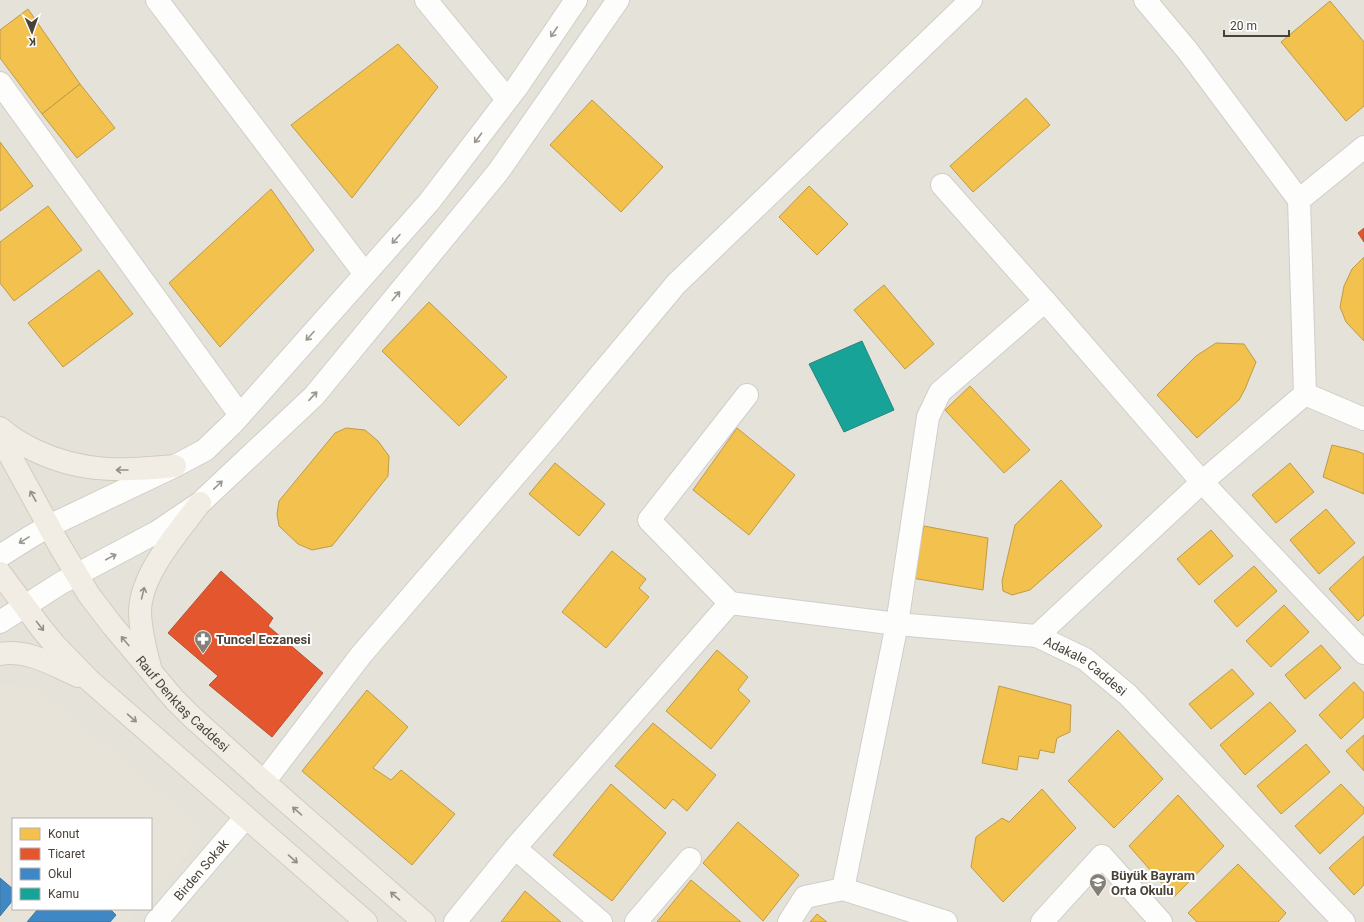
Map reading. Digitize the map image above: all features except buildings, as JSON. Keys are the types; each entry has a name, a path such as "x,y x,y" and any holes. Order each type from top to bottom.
{"main road":[{"path":"0,428 20,443 34,450 51,458 80,466 107,470 125,470 175,466"},
{"name":"Rauf Denktaş Caddesi","path":"0,437 76,575 108,620 152,672 191,716 424,922"},
{"path":"152,672 144,644 141,626 140,609 143,592 150,574 200,503"},
{"path":"0,573 55,645 89,680 245,818 366,922"},
{"path":"0,654 24,654 41,659 89,680"}],"street":[{"path":"157,0 365,274"},
{"path":"426,0 507,99"},
{"path":"0,556 30,536 49,526 175,466 205,450 240,415 429,202 507,99 576,0"},
{"path":"0,622 76,575 156,532 200,503 314,396 498,172 618,0"},
{"path":"264,782 361,655 550,435 676,284 971,0"},
{"path":"1145,0 1188,50 1299,200 1305,394"},
{"path":"0,83 240,415"},
{"path":"1299,200 1364,147"},
{"path":"942,185 1202,482 1364,652"},
{"path":"843,889 898,624 928,417 940,392 1045,301"},
{"path":"1305,394 1364,419"},
{"path":"1037,636 1202,482 1305,394"},
{"path":"455,922 515,848 730,603 648,520 747,395"},
{"name":"Adakale Caddesi","path":"730,603 898,624 1037,636 1084,659 1128,695 1344,922"},
{"name":"Birden Sokak","path":"156,922 245,818"},
{"path":"515,848 601,922"},
{"path":"1042,922 1102,856 1161,922"},
{"path":"636,922 690,859"},
{"path":"789,922 805,897 843,889 946,922"}],"shaded area":[{"path":"0,0 1364,0 1364,922 0,922"},
{"path":"0,685 32,686 76,720 207,831 152,894 152,818 12,818 12,910 138,910 128,922 0,922"},
{"name":"Büyük Bayram Orta Okulu","path":"1098,871 1142,922 1055,922"}],"place":[{"name":"Tuncel Eczanesi","path":"203,654"},
{"name":"Büyük Bayram Orta Okulu","path":"1098,897"}]}
